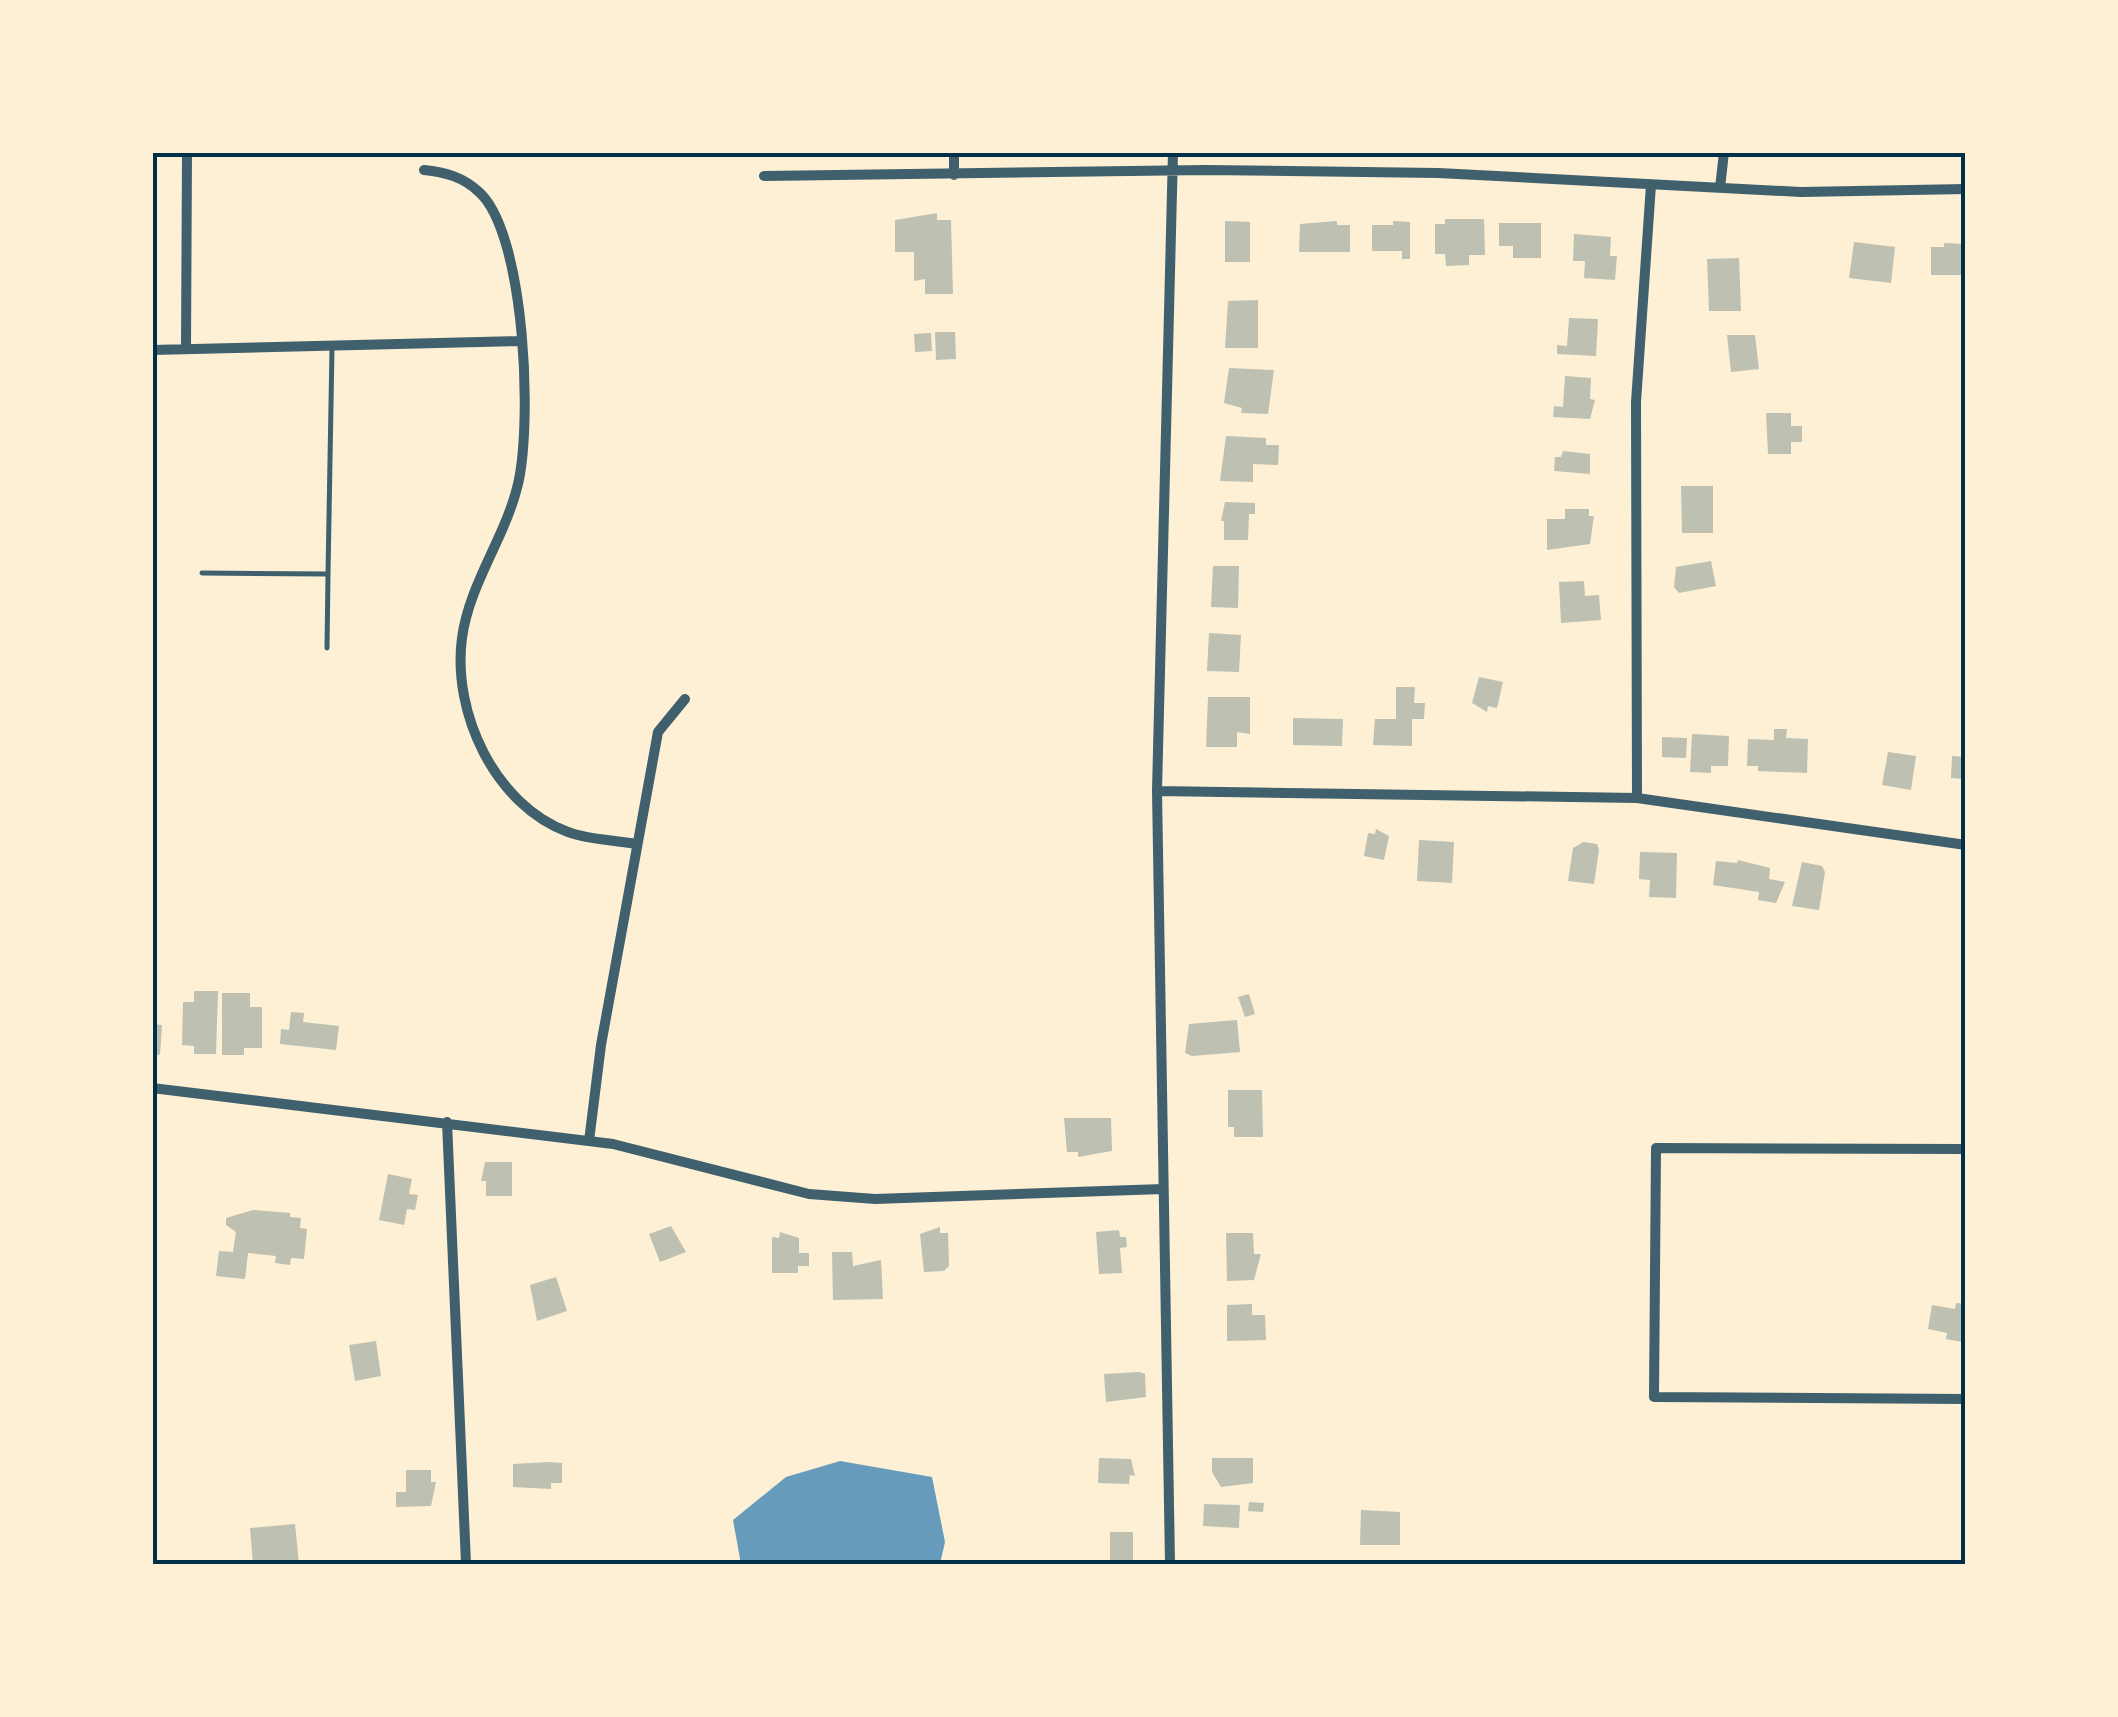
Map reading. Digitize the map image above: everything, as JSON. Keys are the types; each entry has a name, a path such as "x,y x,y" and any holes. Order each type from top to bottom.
{"street":[{"path":"186,348 187,152"},
{"path":"954,152 954,175"},
{"path":"1170,1564 1157,790 1173,152"},
{"path":"1720,188 1724,152"},
{"path":"424,170 450,173 482,194 505,242 522,341 526,441 517,490 462,638 462,686 472,732 490,761 536,814 570,833 636,844"},
{"path":"764,176 1174,170 1438,173 1800,192 1966,188"},
{"path":"1637,798 1636,402 1651,185"},
{"path":"152,350 522,341"},
{"path":"589,1141 601,1045 658,732 685,699"},
{"path":"1157,790 1637,798 1966,846"},
{"path":"152,1088 589,1141 679,1158 809,1194 875,1199 1163,1189"},
{"path":"447,1122 466,1564"},
{"path":"1966,1149 1656,1148 1654,1398 1966,1398"}],"lane":[{"path":"327,648 332,345"},
{"path":"202,572 328,574"}],"water":[{"path":"840,1461 932,1477 945,1542 940,1564 741,1564 733,1520 786,1477"}],"building":[{"path":"937,213 937,220 951,220 953,294 925,294 925,279 914,281 914,252 895,252 895,220"},
{"path":"1445,219 1484,219 1485,255 1469,255 1469,265 1446,266 1445,254 1435,254 1435,224 1445,224"},
{"path":"1225,221 1250,222 1250,262 1225,262"},
{"path":"1337,221 1337,225 1350,225 1350,252 1299,252 1300,224"},
{"path":"1393,221 1410,222 1410,259 1402,259 1402,251 1372,251 1372,225 1393,225"},
{"path":"1499,223 1541,223 1541,258 1513,258 1513,246 1499,246"},
{"path":"1574,234 1611,237 1610,256 1617,256 1615,280 1584,278 1585,261 1573,261"},
{"path":"1854,242 1895,247 1891,283 1849,278"},
{"path":"1944,243 1966,244 1966,275 1931,275 1931,247 1944,247"},
{"path":"1739,258 1741,311 1709,311 1707,259"},
{"path":"1258,300 1258,348 1225,348 1228,301"},
{"path":"1569,318 1598,319 1596,356 1557,354 1557,345 1567,346"},
{"path":"935,332 955,332 956,359 936,360"},
{"path":"931,333 932,351 915,352 914,334"},
{"path":"1727,335 1755,335 1759,369 1731,372"},
{"path":"1229,368 1274,370 1268,414 1241,413 1242,408 1224,403"},
{"path":"1565,376 1591,378 1590,399 1595,400 1590,419 1553,417 1554,406 1563,407"},
{"path":"1766,413 1791,413 1791,426 1802,426 1802,442 1791,442 1791,454 1768,454"},
{"path":"1226,436 1266,438 1266,445 1279,445 1278,465 1253,464 1253,482 1220,481"},
{"path":"1563,451 1590,454 1590,474 1554,471 1555,457 1561,457"},
{"path":"1681,486 1713,486 1713,533 1682,533"},
{"path":"1225,502 1255,503 1255,514 1249,514 1248,540 1224,540 1221,521"},
{"path":"1565,509 1589,509 1589,516 1594,516 1590,544 1547,550 1547,519 1565,519"},
{"path":"1711,561 1716,586 1679,593 1674,587 1676,567"},
{"path":"1213,566 1239,566 1238,608 1211,607"},
{"path":"1584,581 1585,596 1599,595 1601,620 1561,623 1559,582"},
{"path":"1209,633 1241,635 1239,672 1207,671"},
{"path":"1479,677 1503,682 1497,708 1488,706 1487,712 1472,703"},
{"path":"1396,687 1415,687 1414,703 1425,703 1424,719 1412,719 1412,746 1373,745 1375,719 1396,719"},
{"path":"1208,697 1250,697 1250,734 1237,732 1237,747 1206,747"},
{"path":"1293,718 1343,719 1342,746 1293,745"},
{"path":"1774,729 1787,729 1786,738 1808,739 1807,773 1758,771 1758,766 1747,766 1748,739 1774,740"},
{"path":"1692,734 1729,736 1728,766 1711,766 1711,773 1690,772"},
{"path":"1662,737 1687,738 1686,758 1662,757"},
{"path":"1888,752 1916,756 1911,790 1882,785"},
{"path":"1952,756 1966,757 1966,779 1951,778"},
{"path":"1376,829 1389,836 1384,860 1364,856 1368,833 1375,834"},
{"path":"1419,840 1454,842 1452,883 1417,881"},
{"path":"1583,842 1597,844 1599,850 1594,884 1568,881 1573,848"},
{"path":"1640,852 1677,853 1676,898 1649,897 1650,880 1639,879"},
{"path":"1738,860 1770,868 1769,879 1785,882 1776,903 1758,900 1759,892 1713,885 1716,861"},
{"path":"1802,862 1822,866 1825,872 1819,910 1792,906"},
{"path":"194,991 218,991 216,1054 194,1054 194,1046 182,1045 183,1002 194,1002"},
{"path":"222,993 250,993 250,1007 262,1007 262,1048 244,1048 244,1055 222,1055"},
{"path":"1249,994 1255,1014 1245,1017 1238,997"},
{"path":"291,1012 304,1013 303,1022 339,1026 336,1050 280,1044 281,1029 289,1030"},
{"path":"1237,1020 1240,1052 1192,1056 1185,1053 1189,1024"},
{"path":"152,1024 162,1025 160,1055 152,1054"},
{"path":"1228,1090 1262,1090 1263,1137 1234,1137 1234,1127 1228,1127"},
{"path":"1064,1118 1111,1118 1112,1151 1078,1157 1078,1152 1067,1152"},
{"path":"485,1162 512,1162 512,1196 486,1196 486,1181 481,1181"},
{"path":"388,1174 412,1179 409,1194 418,1195 415,1210 407,1209 404,1225 379,1220"},
{"path":"253,1210 290,1213 290,1217 301,1218 300,1228 307,1229 304,1259 291,1258 290,1265 275,1263 276,1256 248,1253 245,1279 216,1276 219,1251 233,1252 236,1232 226,1225 226,1218"},
{"path":"671,1226 686,1252 660,1262 649,1234"},
{"path":"940,1227 940,1233 948,1233 949,1266 944,1271 924,1272 920,1234"},
{"path":"1119,1230 1120,1237 1126,1237 1127,1247 1120,1248 1122,1273 1099,1274 1096,1232"},
{"path":"780,1232 799,1238 799,1253 809,1253 809,1266 798,1266 798,1273 772,1273 772,1237 779,1238"},
{"path":"1226,1233 1253,1233 1254,1254 1261,1254 1254,1280 1227,1281"},
{"path":"832,1252 852,1252 853,1266 881,1260 883,1299 833,1300"},
{"path":"556,1277 567,1311 537,1321 530,1285"},
{"path":"1956,1303 1966,1304 1962,1342 1946,1339 1947,1333 1928,1329 1932,1305 1955,1309"},
{"path":"1252,1304 1252,1315 1265,1315 1266,1340 1227,1341 1227,1305"},
{"path":"376,1341 381,1376 355,1381 349,1345"},
{"path":"1104,1374 1145,1374 1146,1397 1106,1402"},
{"path":"1099,1458 1131,1459 1135,1476 1130,1475 1129,1484 1098,1483"},
{"path":"1212,1458 1253,1458 1253,1483 1221,1487 1212,1472"},
{"path":"562,1463 562,1483 551,1483 551,1489 513,1487 513,1464"},
{"path":"406,1470 431,1470 431,1482 436,1482 431,1506 396,1507 396,1492 406,1492"},
{"path":"1249,1502 1264,1503 1263,1512 1248,1511"},
{"path":"1204,1504 1240,1505 1239,1528 1203,1526"},
{"path":"1361,1510 1400,1512 1400,1545 1360,1545"},
{"path":"295,1524 299,1564 253,1564 250,1528"},
{"path":"1110,1532 1133,1532 1133,1564 1110,1564"}]}
